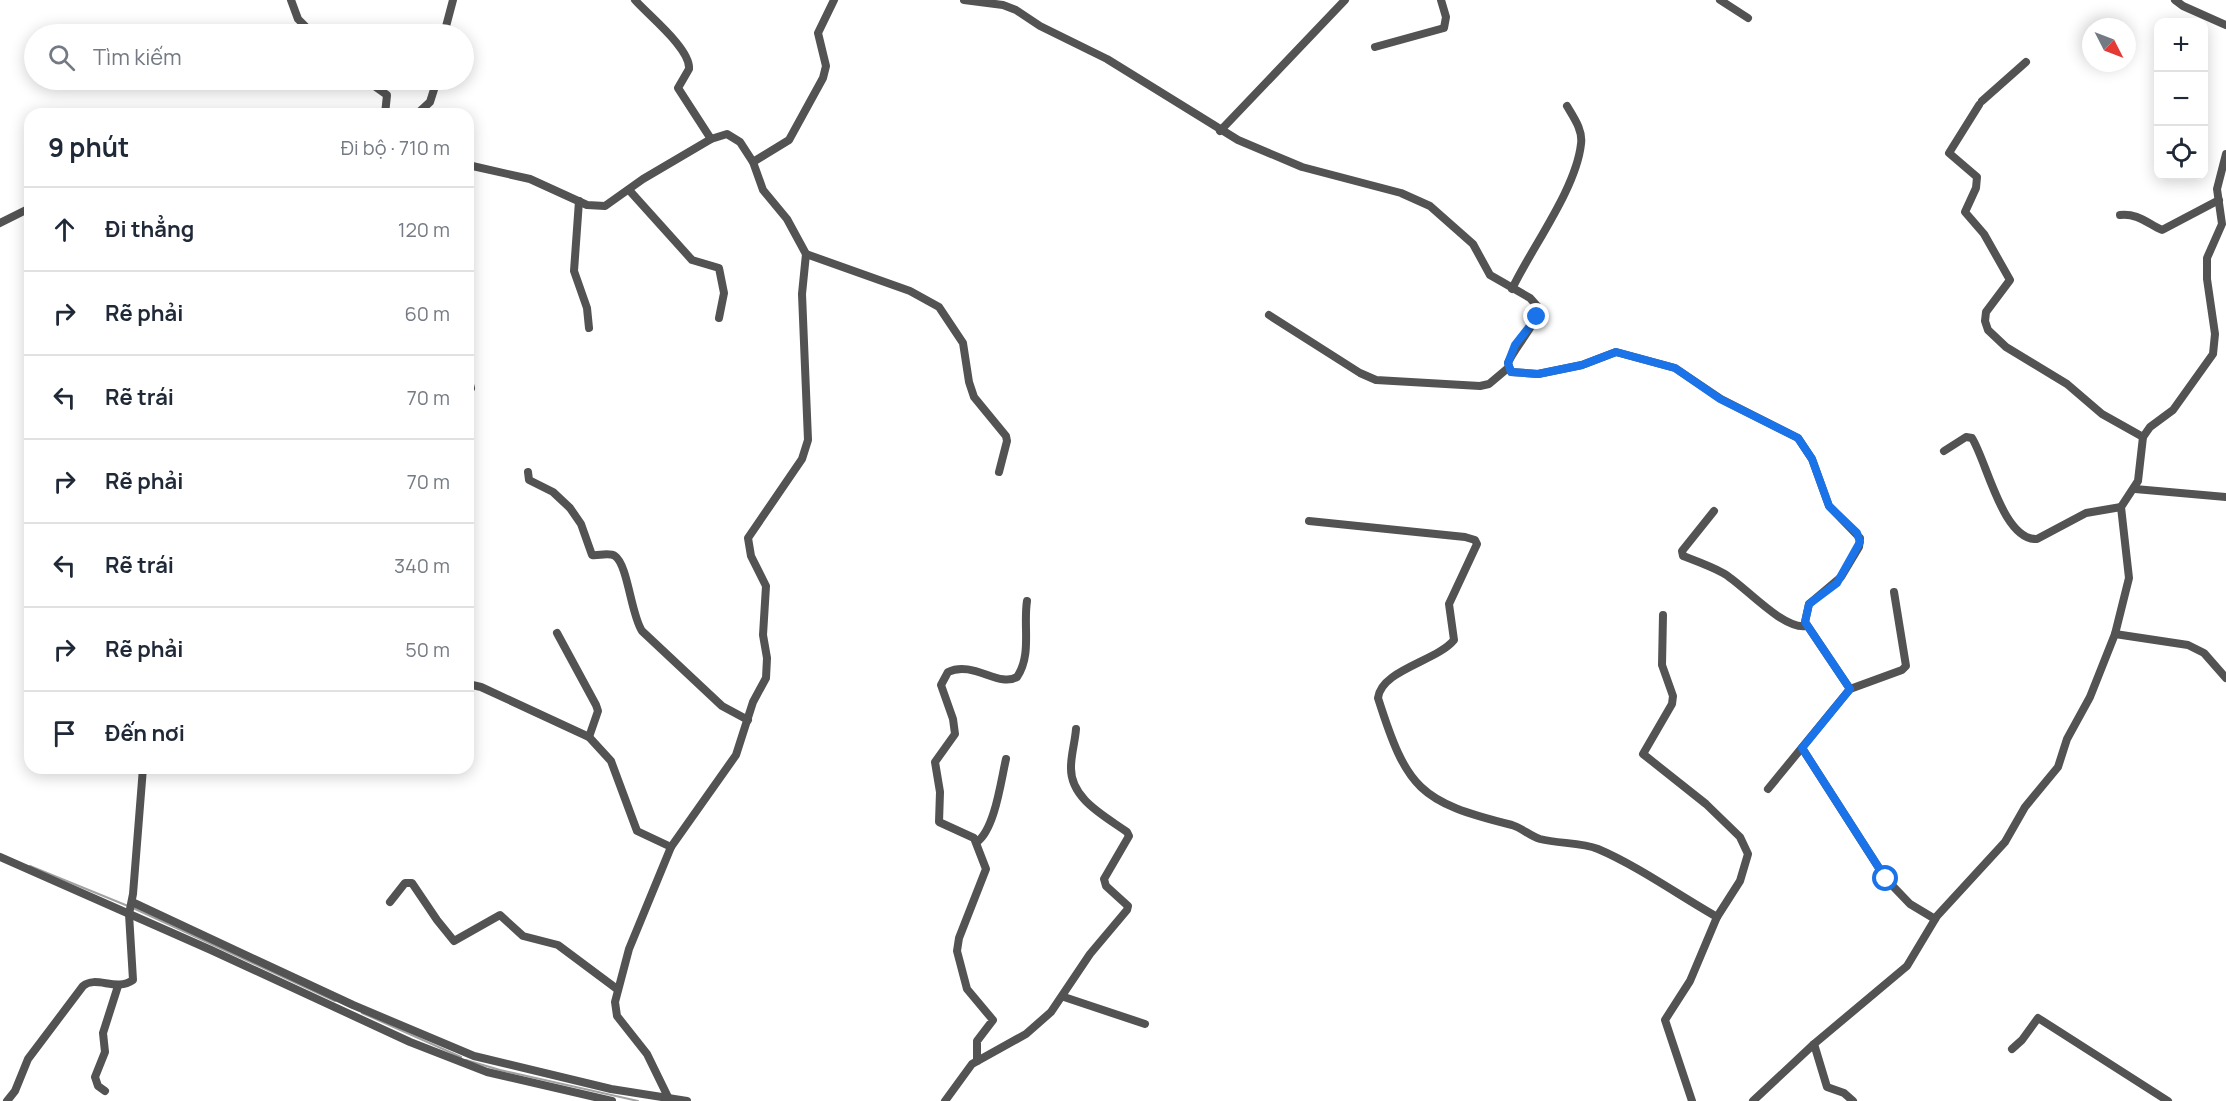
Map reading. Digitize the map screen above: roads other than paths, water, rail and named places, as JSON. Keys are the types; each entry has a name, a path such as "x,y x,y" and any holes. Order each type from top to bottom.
{"street":[{"path":"291,0 298,18 304,24"},
{"path":"447,24 453,0"},
{"path":"635,0 664,28 687,59 689,69 678,88 711,139"},
{"path":"964,0 1009,7 1044,28 1107,58 1220,131 1302,167 1401,194 1430,206 1473,244 1490,275 1535,302 1539,312 1513,350 1508,368 1489,384 1480,386 1376,380 1360,373 1269,315"},
{"path":"1220,131 1344,0"},
{"path":"1375,47 1444,28 1446,17 1441,0"},
{"path":"1720,0 1748,18"},
{"path":"2175,0 2183,6 2226,25"},
{"path":"753,162 789,140 823,78 826,66 818,33 829,2"},
{"path":"2026,62 1980,103 1950,153 1977,177 1976,188 1965,212 1984,234 2010,280 1986,312 1988,330 2006,347 2067,384 2102,414 2143,437"},
{"path":"380,90 387,95 386,108"},
{"path":"424,108 430,102 434,90"},
{"path":"1512,289 1571,179 1581,144 1580,127 1567,106"},
{"path":"474,166 530,179 579,201 596,207 605,206 711,139 719,135 734,137 753,162 763,190 787,219 806,254 802,294 808,440 802,459 748,538 751,556 766,586 762,635 768,669 732,762 671,847 629,949 617,989 617,1016 647,1054 668,1097"},
{"path":"1944,451 1966,437 1972,438 2005,513 2022,536 2029,539 2037,539 2086,513 2121,507 2135,489 2143,437 2150,427 2173,410 2213,354 2215,334 2207,279 2207,258 2222,224 2218,182 2226,154"},
{"path":"629,190 692,260 719,268 724,293 719,318"},
{"path":"2120,215 2130,214 2162,230 2219,200"},
{"path":"579,201 574,271 587,308 589,328"},
{"path":"0,223 24,211"},
{"path":"806,254 910,291 939,307 963,343 974,397 1006,436 1007,441 999,472"},
{"path":"1508,368 1516,374 1538,374 1582,365 1611,353 1622,352 1675,368 1720,399 1798,438 1812,459 1829,506 1857,533 1860,542 1837,583 1809,604 1806,626 1850,689"},
{"path":"528,472 529,480 553,492 577,516 592,555 611,554 618,559 630,592 634,615 642,631 723,706 748,720"},
{"path":"2135,489 2226,497"},
{"path":"1753,1101 1814,1044 1907,966 1935,919 2005,842 2025,807 2055,773 2115,634 2130,568 2121,507"},
{"path":"1714,512 1682,550 1683,556 1723,572 1757,602 1799,627 1806,626"},
{"path":"1309,521 1465,537 1475,540 1477,544 1449,604 1454,640 1441,652 1409,668 1383,685 1378,692 1391,739 1404,765 1424,791 1447,807 1490,822 1511,825 1541,839 1600,850 1717,917"},
{"path":"1768,789 1850,689 1902,670 1906,666 1894,592"},
{"path":"977,1060 977,1041 993,1020 967,989 957,951 959,938 985,876 985,863 978,842 939,822 940,787 935,762 951,742 955,727 940,685 948,672 963,668 1007,680 1017,677 1027,641 1024,624 1027,601"},
{"path":"1663,615 1662,664 1673,696 1672,704 1643,754 1706,804 1745,845 1747,863 1736,888 1717,917 1690,981 1665,1020 1692,1101"},
{"path":"557,633 598,711 589,737"},
{"path":"2115,634 2188,645 2204,654 2226,678"},
{"path":"474,685 589,737 610,761 637,831 671,847"},
{"path":"945,1101 977,1060 1039,1024 1064,997 1090,954 1128,906 1106,886 1104,879 1129,836 1127,831 1092,807 1077,788 1071,769 1076,729"},
{"path":"1802,748 1886,879 1910,904 1935,919"},
{"path":"978,842 984,836 994,810 1006,759"},
{"path":"7,1101 15,1091 28,1059 83,986 92,981 118,986 130,983 134,976 131,907 142,774"},
{"path":"0,857 131,907 474,1056 600,1086 684,1101"},
{"path":"390,902 405,883 412,883 454,941 500,915 523,936 558,945 617,989"},
{"path":"131,907 455,1060 487,1071 612,1101"},
{"path":"105,1091 98,1086 95,1077 105,1052 103,1033 118,986"},
{"path":"1064,997 1144,1024"},
{"path":"2012,1049 2022,1040 2037,1018 2168,1101"},
{"path":"1814,1044 1827,1087 1844,1093 1853,1101"}],"waterway":[{"path":"30,866 128,906"},
{"path":"133,908 335,1001"},
{"path":"362,1013 461,1057"},
{"path":"466,1060 500,1070 638,1101"}]}
